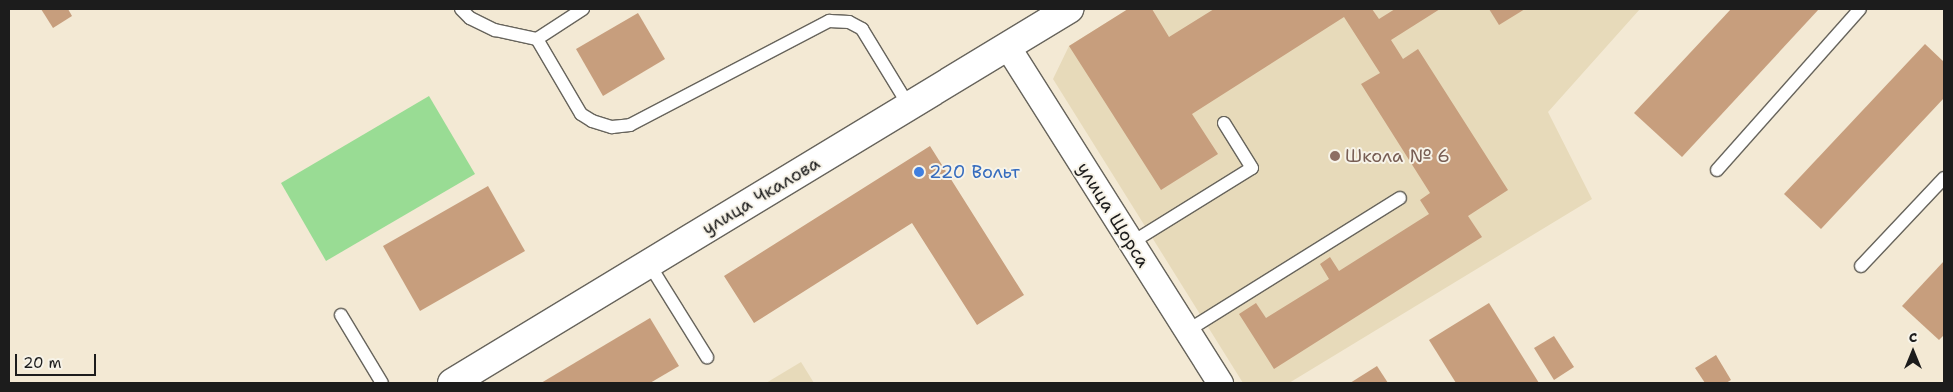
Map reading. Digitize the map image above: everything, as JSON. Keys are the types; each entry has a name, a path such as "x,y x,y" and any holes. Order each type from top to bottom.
{"street":[{"name":"улица Чкалова","path":"452,383 480,372 649,264 1064,10"},
{"name":"улица Щорса","path":"1007,46 1220,383"}],"lane":[{"path":"461,9 470,18 495,30 537,39 583,9"},
{"path":"1717,170 1860,9"},
{"path":"537,39 581,114 612,126 630,125 829,21 849,22 862,29 909,106"},
{"path":"1131,243 1252,168 1224,123"},
{"path":"1861,266 1944,178"},
{"path":"1187,331 1400,198"},
{"path":"649,264 707,357"},
{"path":"341,315 382,383"}],"shaded area":[{"name":"Школа № 6","path":"1128,9 1640,9 1548,112 1592,199 1289,383 1243,383 1053,79 1069,46"},
{"path":"801,362 814,383 766,383"}],"green space":[{"path":"429,96 475,174 326,261 281,183"}],"building":[{"path":"41,9 68,9 72,16 53,28"},
{"path":"1128,9 1152,9 1169,37 1214,9 1372,9 1379,19 1395,9 1440,9 1391,40 1403,59 1418,49 1508,190 1468,216 1482,237 1274,369 1239,314 1256,303 1266,318 1329,279 1320,264 1330,257 1339,271 1429,214 1420,200 1430,193 1361,84 1380,73 1344,17 1192,114 1218,154 1161,190 1069,46"},
{"path":"1489,9 1525,9 1499,25"},
{"path":"1731,9 1819,9 1682,157 1634,113"},
{"path":"638,13 665,59 603,96 576,49"},
{"path":"1925,44 1944,62 1944,98 1821,229 1784,194"},
{"path":"930,146 1024,295 977,325 912,223 754,323 724,276"},
{"path":"488,186 525,251 420,311 383,246"},
{"path":"1944,261 1944,335 1939,340 1902,306"},
{"path":"1489,303 1539,383 1456,383 1429,340"},
{"path":"650,318 679,366 650,383 541,383"},
{"path":"1554,336 1574,367 1554,380 1534,348"},
{"path":"1716,355 1731,380 1726,383 1705,383 1695,368"},
{"path":"1377,366 1388,383 1350,383"}],"place":[{"name":"Школа № 6","path":"1335,156"},
{"name":"220 Вольт","path":"919,172"}]}
